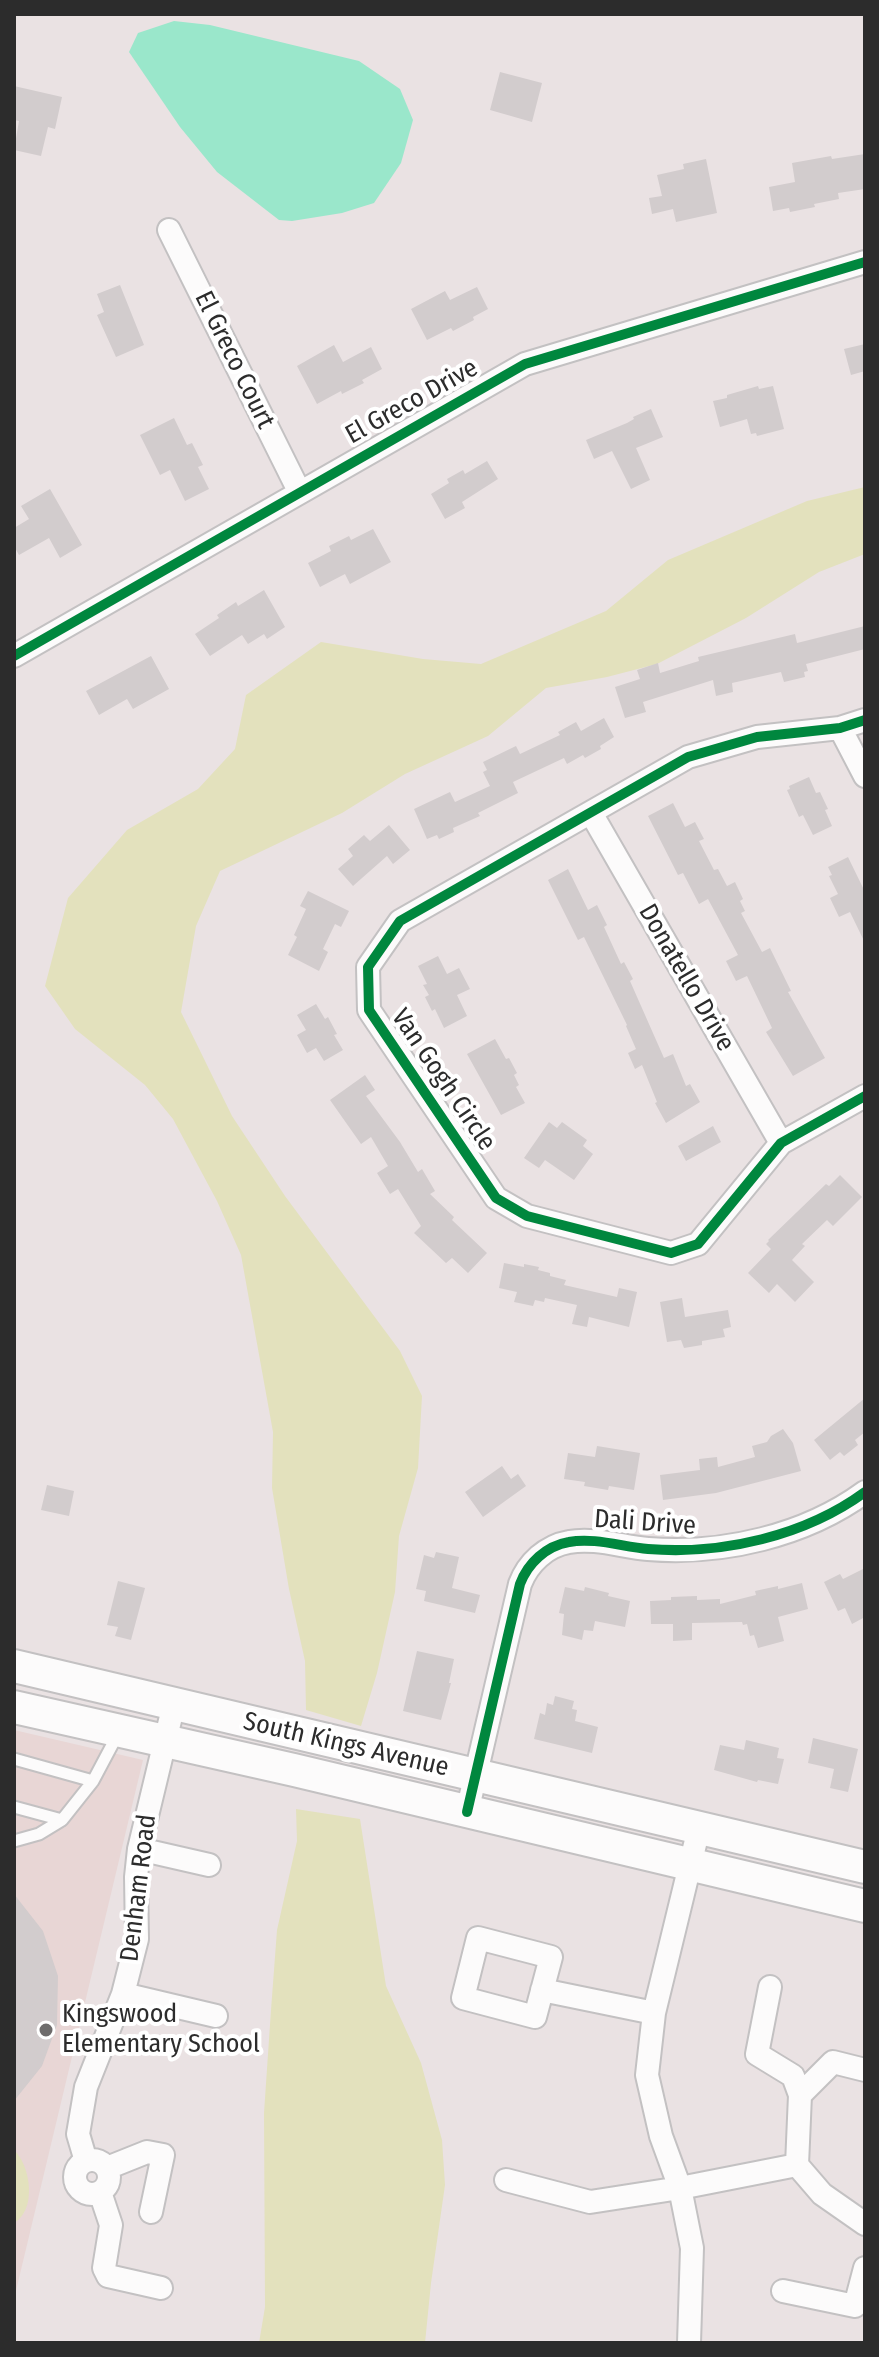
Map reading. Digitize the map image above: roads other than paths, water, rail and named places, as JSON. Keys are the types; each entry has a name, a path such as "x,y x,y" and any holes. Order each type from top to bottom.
{"main road":[{"name":"South Kings Avenue","path":"14,1666 865,1867"},
{"name":"South Kings Avenue","path":"14,1707 294,1770 865,1906"}],"street":[{"name":"El Greco Court","path":"169,230 299,491"},
{"name":"El Greco Drive","path":"14,656 525,364 865,262"},
{"name":"Van Gogh Circle","path":"865,720 840,728 757,737 688,757 400,921 368,967 369,1010 496,1198 527,1216 671,1253 698,1244 781,1143 865,1096"},
{"path":"840,728 865,776"},
{"name":"Donatello Drive","path":"591,813 781,1143"},
{"name":"Dali Drive","path":"467,1812 520,1584 528,1568 542,1554 559,1544 575,1541 686,1551 723,1547 798,1528 865,1492"},
{"name":"Denham Road","path":"161,2288 108,2276 104,2268 111,2225 100,2192 109,2181 78,2134 86,2087 123,1994 137,1939 139,1849 174,1704"},
{"path":"689,2343 692,2248 680,2188 661,2136 647,2075 654,2013 699,1828"},
{"path":"139,1849 209,1865"},
{"path":"770,1987 757,2054 793,2076 800,2095 797,2165 822,2194 865,2224"},
{"path":"542,1990 654,2013"},
{"path":"123,1994 216,2016"},
{"path":"800,2095 833,2062 865,2070"},
{"path":"96,2165 147,2152 163,2155 151,2212"},
{"path":"506,2180 590,2202 797,2165"},
{"path":"783,2291 855,2306 865,2268"}],"lane":[{"path":"14,1841 39,1834 62,1820 93,1781 120,1731"},
{"path":"14,1759 93,1781"},
{"path":"14,1807 62,1820"}],"place":[{"name":"Kingswood Elementary School","path":"46,2030"}]}
